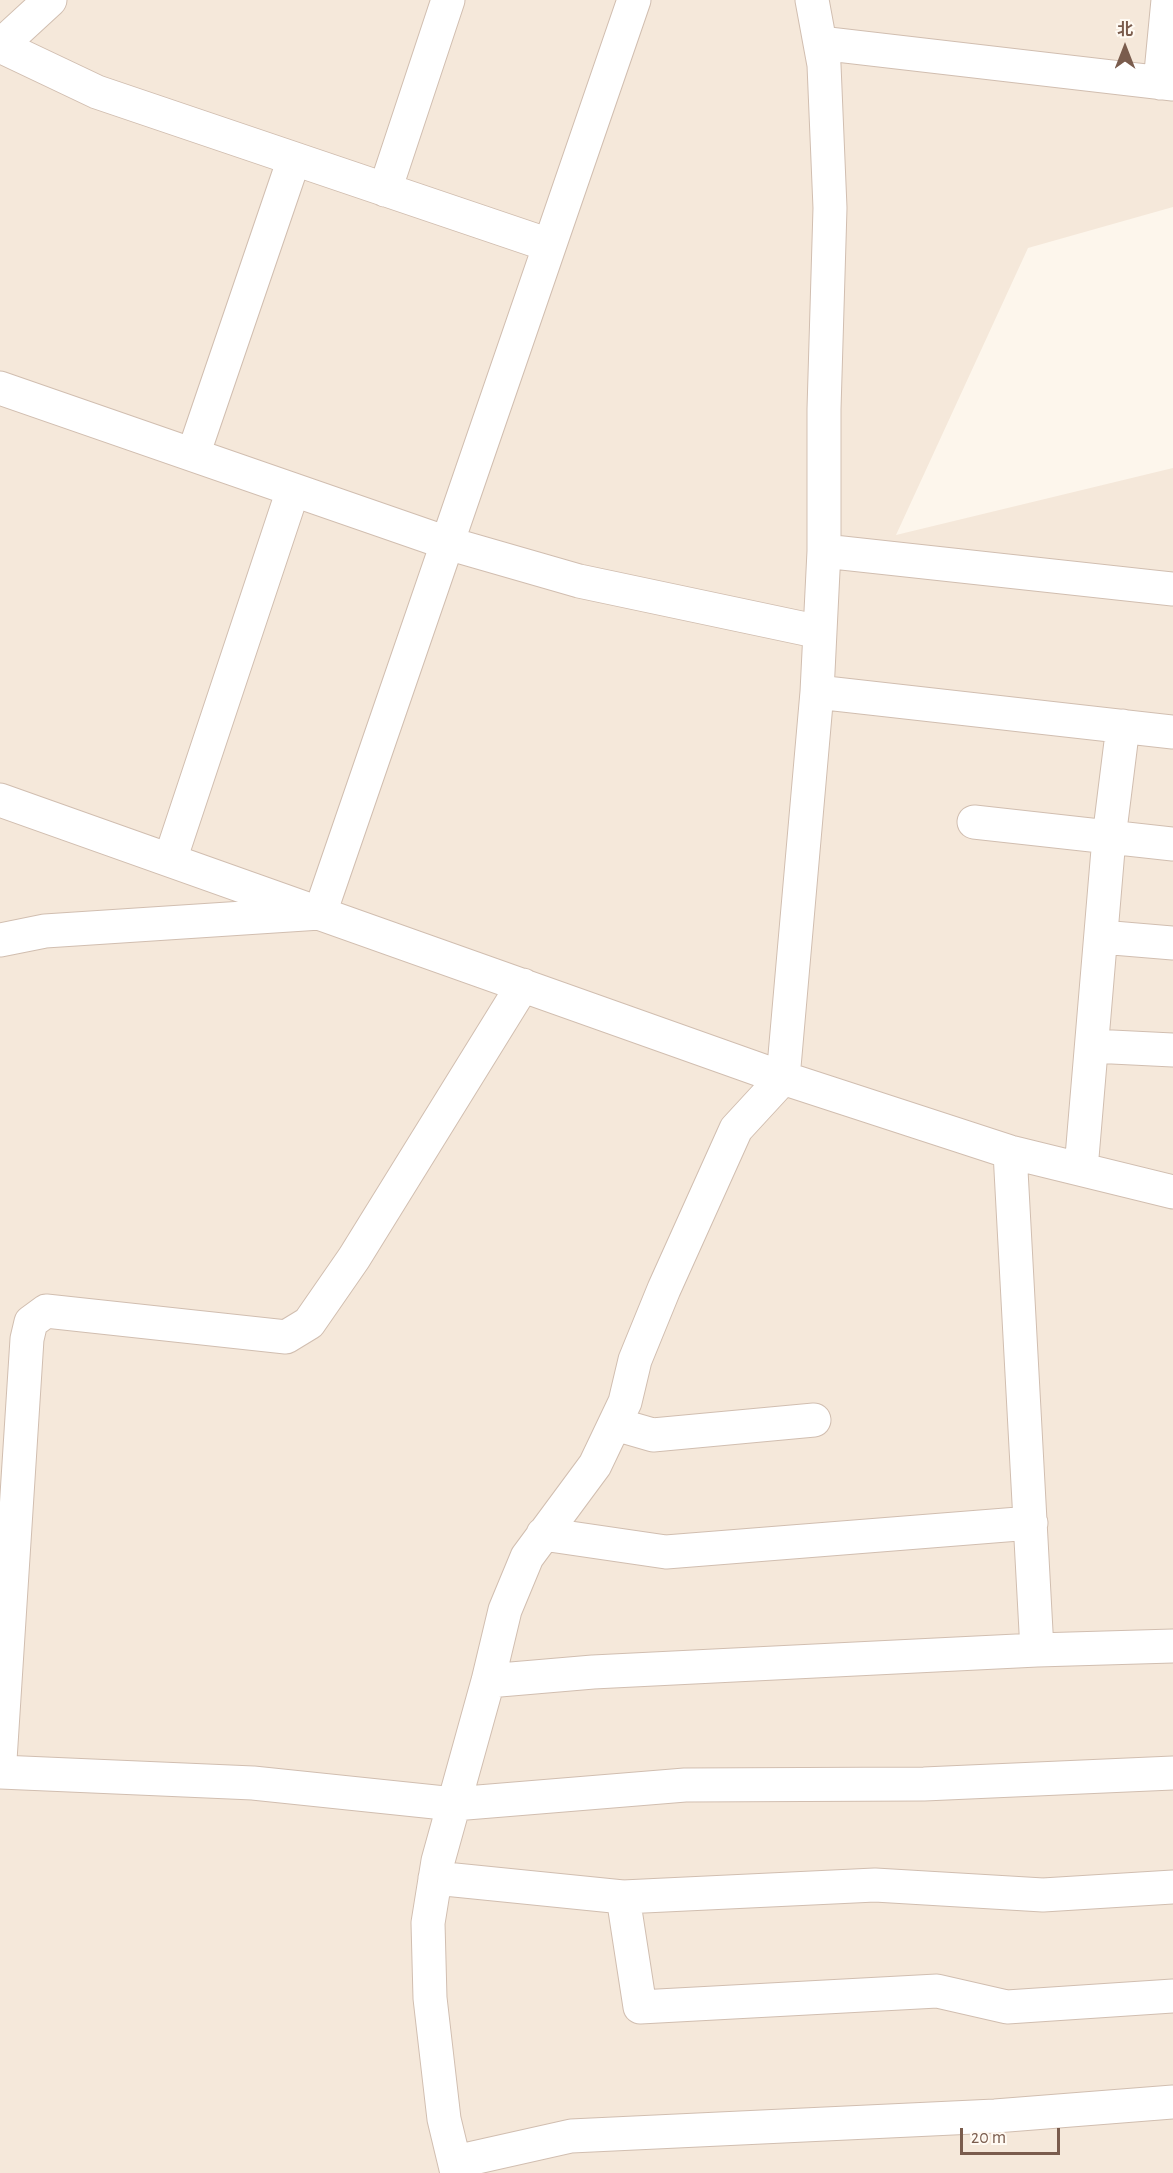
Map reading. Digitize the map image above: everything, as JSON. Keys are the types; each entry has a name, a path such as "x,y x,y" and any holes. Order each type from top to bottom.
{"street":[{"path":"50,0 0,46 97,92 549,245"},
{"path":"385,189 448,0"},
{"path":"320,913 634,0"},
{"path":"812,0 824,65 830,208 824,409 824,551 817,692 783,1078 736,1129 660,1299 635,1360 625,1402 615,1424 595,1465 526,1557 505,1610 435,1878 428,1923 430,1998 444,2119 456,2167 571,2136 995,2116 1173,2102"},
{"path":"820,43 1166,84 1168,0"},
{"path":"193,455 294,159"},
{"path":"0,388 447,543 579,581 820,632"},
{"path":"170,860 294,490"},
{"path":"824,551 1173,589"},
{"path":"817,692 1173,732"},
{"path":"1082,1169 1109,838 1124,726"},
{"path":"0,800 783,1078 1010,1152 1173,1192"},
{"path":"975,822 1173,844"},
{"path":"0,940 45,931 320,913"},
{"path":"1101,937 1173,943"},
{"path":"0,1760 27,1339 30,1322 46,1311 286,1336 309,1323 354,1258 523,986"},
{"path":"1092,1046 1173,1050"},
{"path":"1010,1152 1037,1650"},
{"path":"615,1424 653,1436 814,1420"},
{"path":"543,1534 666,1552 1030,1523"},
{"path":"488,1681 593,1672 1037,1650 1173,1646"},
{"path":"0,1772 253,1783 454,1804 685,1785 924,1784 1173,1773"},
{"path":"435,1878 623,1897 874,1885 1043,1895 1173,1887"},
{"path":"623,1897 640,2007 937,1991 1007,2007 1173,1996"}],"shaded area":[{"path":"0,0 1173,0 1173,207 1028,248 896,535 1173,468 1173,2173 0,2173"}]}
